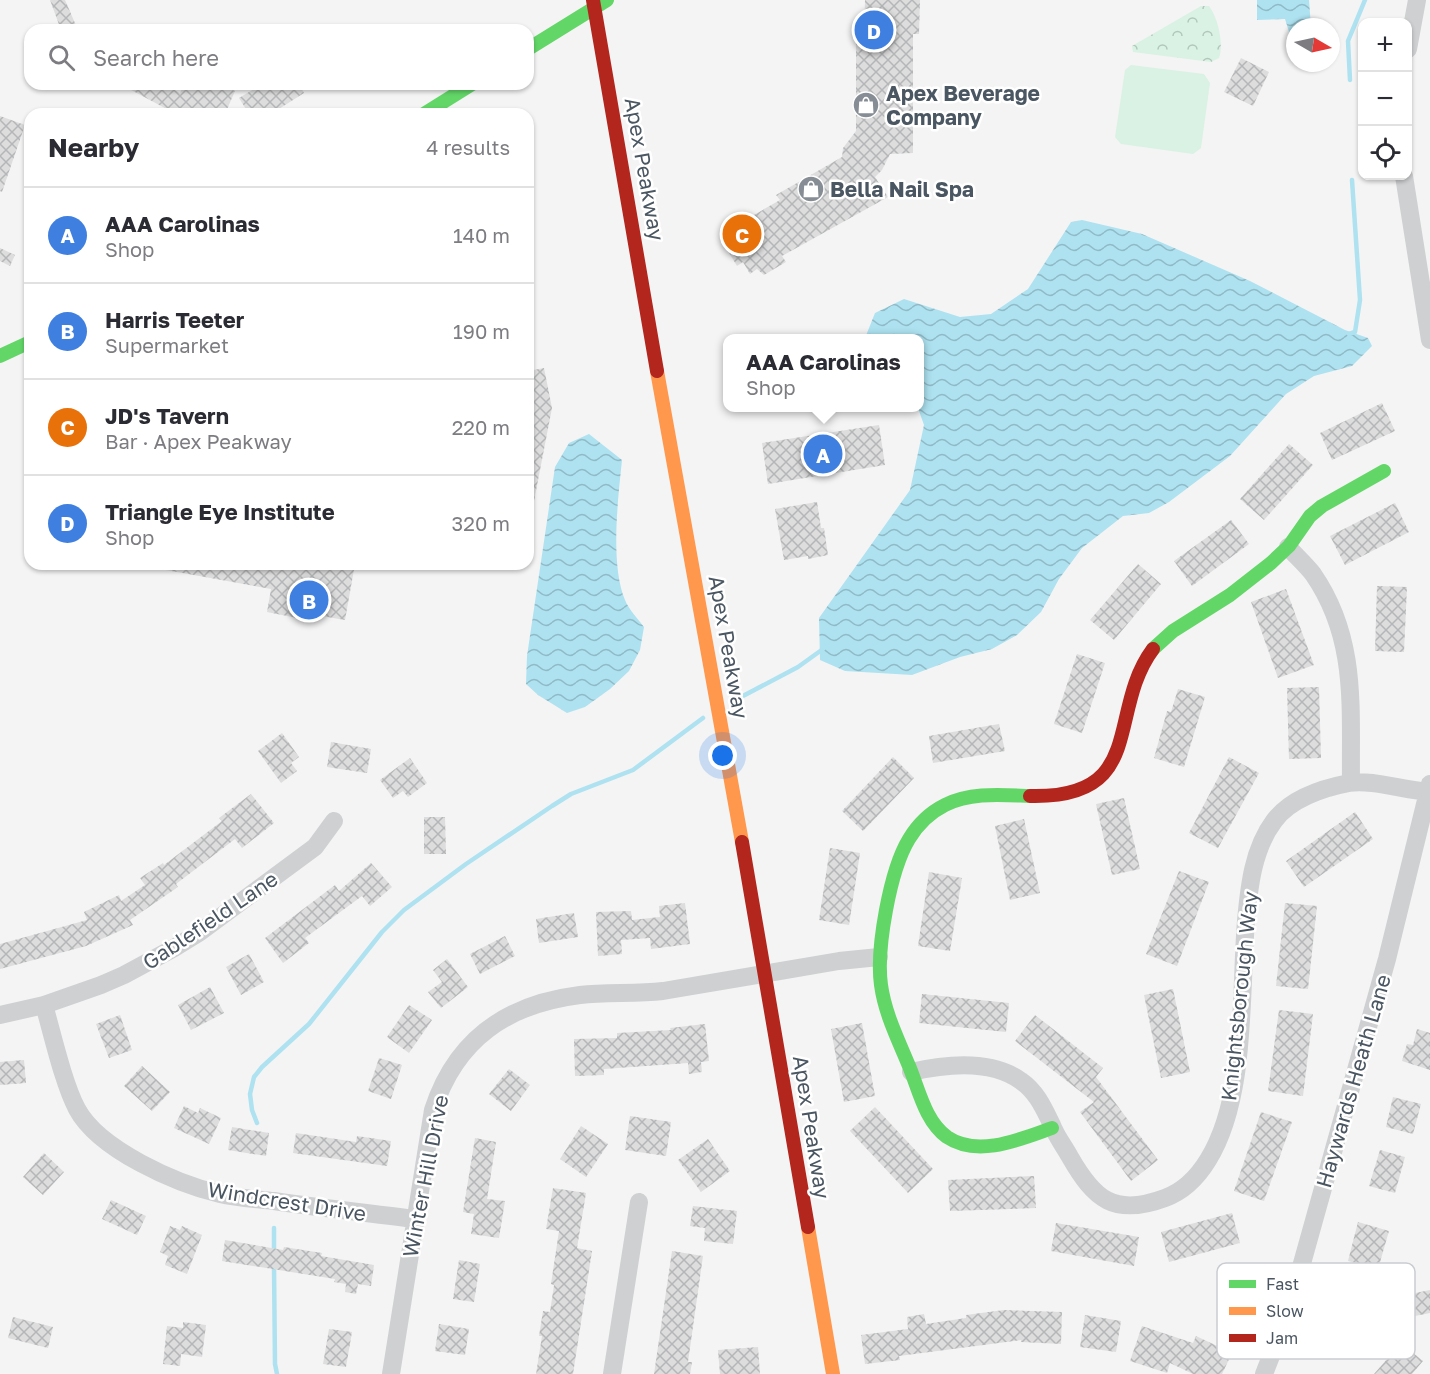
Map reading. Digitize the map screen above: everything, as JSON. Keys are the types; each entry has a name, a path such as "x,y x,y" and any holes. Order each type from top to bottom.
{"main road":[{"path":"534,45 598,2"},
{"name":"Apex Peakway","path":"598,2 672,457 722,725 832,1374"},
{"path":"434,108 462,90"},
{"path":"0,356 24,345"},
{"path":"1052,1128 998,1146 978,1146 962,1143 945,1134 924,1107 882,996 879,957 900,852 918,826 930,814 947,804 968,797 1055,796 1079,789 1100,777 1117,749 1139,678 1148,657 1158,642 1252,578 1288,547 1305,520 1317,509 1384,471"}],"street":[{"path":"1412,24 1417,0"},
{"path":"1405,180 1430,335"},
{"path":"1288,547 1321,586 1338,622 1345,644 1349,670 1351,782"},
{"name":"Knightsborough Way","path":"911,1072 952,1065 983,1067 1004,1072 1023,1082 1034,1092 1052,1128 1089,1188 1096,1194 1113,1203 1142,1204 1179,1192 1191,1182 1212,1153 1233,1092 1239,1048 1249,892 1262,843 1274,821 1293,803 1320,791 1351,782 1429,789"},
{"name":"Haywards Heath Lane","path":"1302,1263 1387,959 1429,789"},
{"name":"Gablefield Lane","path":"0,1015 44,1005 124,975 174,948 201,932 315,847 334,821"},
{"name":"Winter Hill Drive","path":"391,1374 414,1219 434,1110 439,1092 451,1068 478,1036 496,1022 537,1003 565,997 644,993 879,957"},
{"name":"Windcrest Drive","path":"44,1005 69,1090 78,1110 90,1127 111,1145 180,1180 220,1194 414,1219"},
{"path":"612,1374 639,1202"},
{"name":"Haywards Heath Lane","path":"1264,1374 1270,1359"}],"green space":[{"path":"1201,6 1209,6 1217,24 1221,46 1219,58 1211,62 1133,52 1132,46"},
{"path":"1131,65 1204,74 1210,83 1201,148 1193,154 1121,144 1115,137 1125,70"}],"water":[{"path":"1257,0 1309,0 1310,18 1286,18 1286,22 1285,19 1257,20"},
{"path":"1082,220 1142,234 1250,281 1345,330 1368,338 1372,346 1352,366 1314,376 1286,394 1230,456 1169,502 1149,513 1123,516 1082,548 1059,579 1041,612 1017,635 992,649 960,657 912,675 845,671 820,660 819,618 910,490 924,425 919,412 924,412 924,334 867,334 875,313 904,299 960,317 991,314 1028,289 1071,222"},
{"path":"589,434 622,460 616,531 620,585 631,611 644,627 640,650 629,671 610,689 585,707 567,713 538,695 526,684 527,656 555,467 569,443"}],"building":[{"path":"50,0 65,0 75,24 59,24"},
{"path":"865,0 920,0 919,34 913,34 913,153 890,154 882,170 875,177 888,197 782,256 786,262 764,275 757,269 750,274 743,262 737,266 725,246 733,242 726,231 780,200 776,195 842,157 843,148 856,131 856,34 864,35"},
{"path":"1241,58 1269,72 1253,106 1224,92"},
{"path":"131,90 175,90 180,93 181,90 235,91 228,108 165,108"},
{"path":"252,90 302,90 304,93 280,108 245,108 239,98"},
{"path":"0,116 24,125 24,128 2,192 0,191"},
{"path":"0,248 15,255 10,266 0,261"},
{"path":"544,368 552,408 534,501 534,370"},
{"path":"1382,403 1395,431 1332,460 1320,433"},
{"path":"879,425 885,465 768,484 762,443"},
{"path":"1289,444 1313,465 1264,520 1240,499"},
{"path":"817,502 828,555 784,560 775,509"},
{"path":"1395,503 1409,532 1345,565 1330,536"},
{"path":"1231,520 1249,544 1192,586 1174,561"},
{"path":"1138,564 1161,584 1114,640 1090,620"},
{"path":"166,570 354,570 345,620 298,612 297,618 267,612 271,589"},
{"path":"1377,586 1407,587 1404,652 1375,651"},
{"path":"1286,589 1314,665 1278,678 1251,602"},
{"path":"1077,654 1105,663 1082,733 1054,724"},
{"path":"1319,687 1321,758 1289,759 1287,688"},
{"path":"1178,689 1205,697 1184,767 1154,758 1167,711 1171,712"},
{"path":"999,724 1005,751 933,763 929,736"},
{"path":"282,733 299,757 291,763 297,771 281,783 258,751"},
{"path":"331,742 371,749 367,773 327,767"},
{"path":"893,757 914,778 863,831 842,811"},
{"path":"1229,757 1259,773 1218,848 1189,833"},
{"path":"410,758 427,783 408,797 403,791 393,798 380,780"},
{"path":"251,794 274,823 242,848 235,839 176,884 178,887 130,920 133,925 86,946 0,969 0,944 87,920 84,912 119,895 121,901 145,885 140,878 163,863 164,865 222,821 219,818"},
{"path":"1124,798 1140,869 1112,875 1096,804"},
{"path":"1355,812 1373,839 1304,887 1286,861"},
{"path":"424,817 445,817 446,854 424,854"},
{"path":"1024,819 1040,893 1010,900 995,826"},
{"path":"830,848 860,853 849,925 819,920"},
{"path":"371,863 392,887 370,906 362,896 305,938 309,943 283,963 265,938 335,885 339,891"},
{"path":"1179,871 1209,882 1177,966 1146,954"},
{"path":"929,872 962,878 950,951 918,946"},
{"path":"685,903 690,944 651,949 650,938 621,940 622,954 598,956 596,912 631,911 632,920 660,917 659,906"},
{"path":"1285,903 1317,906 1308,989 1276,986"},
{"path":"574,913 578,937 539,943 536,919"},
{"path":"505,936 515,956 480,974 470,954"},
{"path":"249,954 264,982 241,995 226,967"},
{"path":"447,959 468,987 441,1008 428,992 442,982 433,970"},
{"path":"210,987 224,1013 191,1030 178,1005"},
{"path":"1173,989 1190,1072 1161,1078 1144,995"},
{"path":"922,994 1009,1003 1006,1032 919,1023"},
{"path":"409,1005 432,1020 409,1053 387,1037"},
{"path":"1279,1010 1313,1014 1303,1096 1268,1091"},
{"path":"120,1015 132,1050 109,1058 96,1024"},
{"path":"1035,1015 1103,1068 1096,1077 1158,1160 1131,1181 1080,1112 1094,1102 1015,1041"},
{"path":"862,1023 875,1096 844,1102 831,1029"},
{"path":"705,1024 709,1061 701,1062 702,1072 689,1074 688,1063 604,1069 604,1075 575,1076 574,1039 617,1038 617,1033 671,1030 670,1028"},
{"path":"1417,1029 1430,1033 1430,1070 1402,1061 1407,1044 1413,1045"},
{"path":"379,1058 402,1065 391,1099 368,1091"},
{"path":"24,1060 26,1083 0,1085 0,1062"},
{"path":"142,1066 170,1092 152,1111 124,1086"},
{"path":"509,1069 530,1085 511,1111 489,1094"},
{"path":"1393,1097 1421,1104 1413,1134 1386,1127"},
{"path":"184,1106 198,1113 200,1108 221,1118 209,1144 174,1128"},
{"path":"875,1107 933,1169 908,1193 850,1131"},
{"path":"1261,1112 1292,1122 1264,1201 1234,1191"},
{"path":"630,1116 671,1122 666,1156 625,1150"},
{"path":"581,1126 608,1144 586,1177 560,1159"},
{"path":"232,1127 269,1133 266,1156 228,1150"},
{"path":"296,1133 356,1142 357,1136 391,1141 387,1166 293,1153"},
{"path":"475,1138 496,1142 487,1199 505,1201 499,1238 471,1234 474,1214 463,1212"},
{"path":"708,1139 730,1171 701,1192 678,1160"},
{"path":"1380,1150 1405,1157 1395,1193 1369,1186"},
{"path":"44,1153 64,1172 43,1195 23,1177"},
{"path":"1034,1176 1036,1208 950,1211 948,1180"},
{"path":"553,1188 586,1193 577,1248 592,1251 573,1374 536,1374 543,1311 550,1312 554,1285 551,1284 559,1231 546,1229"},
{"path":"111,1200 146,1216 137,1235 102,1219"},
{"path":"693,1206 737,1211 733,1244 704,1241 705,1228 690,1226"},
{"path":"1232,1213 1240,1243 1169,1262 1161,1232"},
{"path":"1358,1222 1389,1231 1380,1263 1348,1261"},
{"path":"1056,1223 1139,1237 1134,1266 1051,1251"},
{"path":"170,1226 180,1230 182,1226 202,1235 187,1274 165,1265 168,1256 160,1252"},
{"path":"225,1240 283,1250 284,1247 322,1253 321,1256 374,1265 371,1286 358,1284 356,1294 345,1292 346,1284 334,1282 335,1279 222,1261"},
{"path":"672,1251 703,1256 688,1362 692,1362 690,1374 654,1374"},
{"path":"459,1260 480,1264 474,1302 453,1299"},
{"path":"1430,1290 1430,1313 1415,1316 1415,1293"},
{"path":"1004,1310 1062,1312 1061,1344 1021,1342 1021,1340 899,1356 900,1360 865,1364 861,1335 908,1329 907,1317 924,1314 926,1324"},
{"path":"1085,1315 1121,1321 1116,1352 1080,1347"},
{"path":"13,1317 53,1327 48,1348 8,1338"},
{"path":"183,1322 206,1325 202,1357 181,1354 180,1366 163,1364 167,1326 183,1328"},
{"path":"439,1324 469,1329 465,1355 435,1351"},
{"path":"1142,1326 1193,1343 1196,1336 1217,1346 1217,1359 1229,1359 1222,1374 1193,1374 1170,1363 1167,1373 1130,1361"},
{"path":"329,1329 352,1332 346,1367 323,1364"},
{"path":"758,1347 760,1374 720,1374 718,1350"},
{"path":"1415,1354 1423,1361 1412,1374 1374,1374 1387,1359 1415,1359"}],"waterway":[{"path":"1350,80 1348,41 1365,0"},
{"path":"1349,334 1355,332 1360,300 1352,180"},
{"path":"741,697 798,667 823,649"},
{"path":"257,1123 252,1110 250,1094 254,1077 309,1024 382,932 404,910 466,864 552,806 571,794 633,770 703,718"},
{"path":"274,1228 274,1255"},
{"path":"274,1266 277,1374"}],"traffic: fast":[{"path":"534,45 607,0"},
{"path":"434,108 462,90"},
{"path":"0,356 24,345"},
{"path":"1153,649 1173,631 1230,595 1271,563 1289,546 1310,516 1322,506 1384,471"},
{"path":"1030,796 986,795 965,798 945,805 924,819 916,828 902,853 890,889 883,931 880,970 883,996 889,1016 928,1114 939,1130 959,1143 986,1146 1013,1141 1052,1128"}],"traffic: slow":[{"path":"657,371 742,842"},
{"path":"808,1227 833,1374"}],"traffic: jam":[{"path":"593,0 657,371"},
{"path":"1030,796 1067,793 1092,783 1108,767 1118,747 1139,674 1153,649"},
{"path":"742,842 808,1227"}],"place":[{"name":"Triangle Eye Institute","path":"874,30"},
{"name":"Apex Beverage Company","path":"866,105"},
{"name":"Bella Nail Spa","path":"811,189"},
{"name":"JD's Tavern","path":"742,234"},
{"name":"AAA Carolinas","path":"823,454"},
{"name":"Harris Teeter","path":"309,600"}]}
